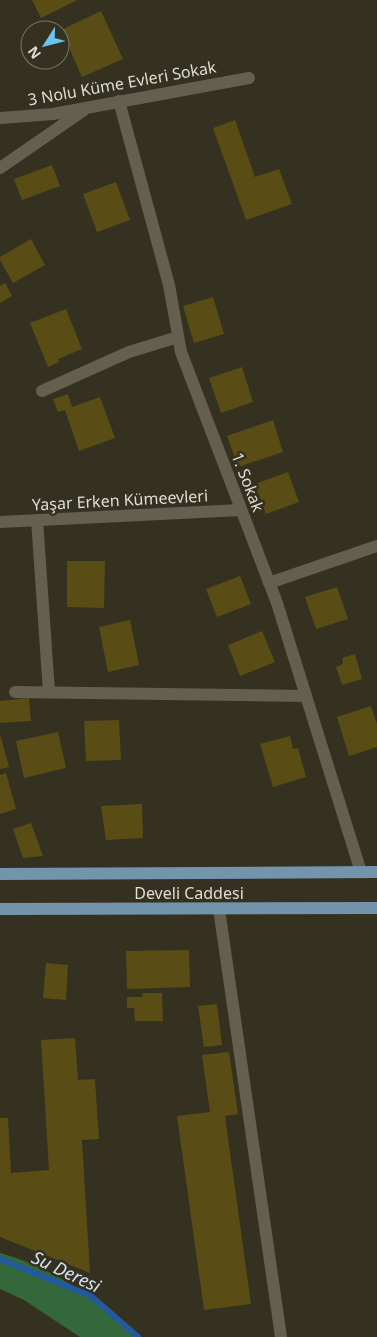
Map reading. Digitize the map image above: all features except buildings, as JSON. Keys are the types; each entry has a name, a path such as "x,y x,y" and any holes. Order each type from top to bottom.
{"main road":[{"name":"Develi Caddesi","path":"0,874 377,872"},
{"name":"Develi Caddesi","path":"0,909 377,908"}],"street":[{"name":"3 Nolu Küme Evleri Sokak","path":"0,118 53,114 249,78"},
{"name":"1. Sokak","path":"119,101 169,285 181,352 269,583 362,872"},
{"path":"0,168 89,107"},
{"path":"42,390 129,352 178,337"},
{"name":"Yaşar Erken Kümeevleri","path":"0,522 241,510"},
{"path":"37,520 49,692"},
{"path":"269,583 377,546"},
{"path":"15,692 306,696"},
{"path":"219,909 281,1337"}],"green space":[{"path":"0,1253 38,1267 73,1286 105,1310 135,1337 80,1337 24,1300 0,1289"}],"waterway":[{"name":"Su Deresi","path":"0,1259 91,1296 138,1337"}]}
